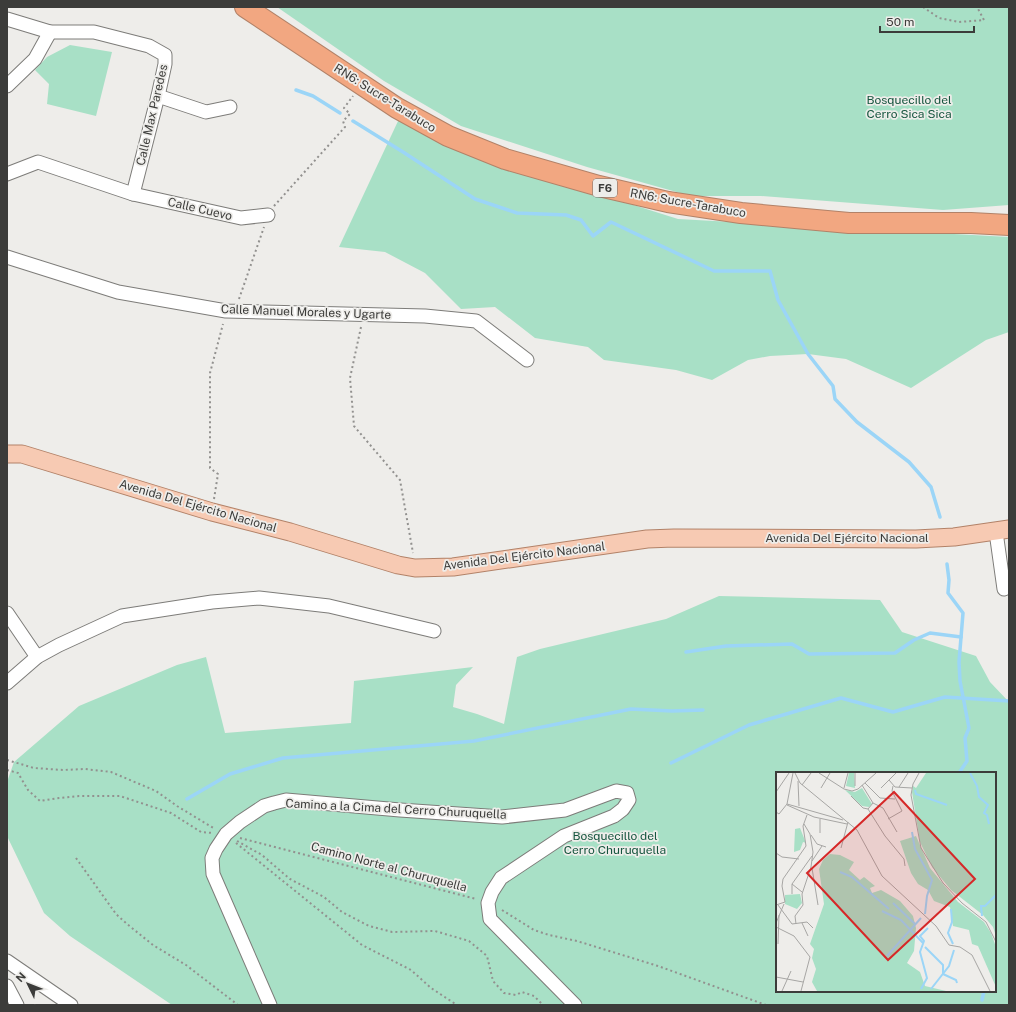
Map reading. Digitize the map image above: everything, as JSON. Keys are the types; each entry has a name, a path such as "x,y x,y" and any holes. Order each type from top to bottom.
{"highway":[{"name":"RN6: Sucre-Tarabuco","path":"245,7 397,108 448,136 505,159 599,186 668,202 741,213 849,223 971,223 1009,225"}],"main road":[{"name":"Avenida Del Ejército Nacional","path":"7,454 22,454 212,512 290,532 398,565 416,568 453,567 647,539 916,539 954,537 1003,531"}],"street":[{"name":"Calle Max Paredes","path":"7,19 50,32 94,32 149,46 165,55 165,64 158,96 133,194"},
{"path":"7,86 35,59 50,32"},
{"path":"158,96 206,112 230,107"},
{"name":"Calle Cuevo","path":"7,174 38,162 133,194 241,218 268,215"},
{"name":"Calle Manuel Morales y Ugarte","path":"7,257 118,292 230,311 425,316 476,321 527,360"},
{"path":"1003,531 1004,589"},
{"path":"7,683 37,657 59,645 122,616 212,602 259,598 329,606 434,631"},
{"path":"7,613 37,657"},
{"name":"Camino a la Cima del Cerro Churuquella","path":"270,1005 213,874 212,858 226,834 240,822 264,806 286,800 502,817 565,810 616,791 627,793 629,800 623,809 614,816 564,836 501,878 492,892 488,903"},
{"path":"488,903 490,919 575,1005"},
{"path":"7,961 70,1005"},
{"path":"7,986 17,1005"}],"path":[{"path":"923,7 939,18 959,22 984,20 977,7"},
{"path":"212,512 218,474 210,468 210,373 230,311 268,215 276,203 345,127 343,121 350,114 344,108 362,85"},
{"path":"364,314 350,378 354,426 400,480 416,568"},
{"name":"Camino Norte al Churuquella","path":"7,760 34,768 63,770 86,769 111,772 156,790 177,806 226,834 488,903 516,918 534,930 577,941 658,966 766,1005"},
{"path":"7,770 18,773 28,790 40,801 79,796 120,796 172,812 201,832 226,834 262,855 290,879 324,897 342,912 369,926 392,932 435,931 469,941 487,956 493,981 504,993 516,995 522,992 534,996 543,1005"},
{"path":"226,834 275,876 362,945 411,970 431,988 457,1005"},
{"path":"76,858 116,914 127,924 153,945 186,965 238,1005"}],"green space":[{"name":"Bosquecillo del Cerro Sica Sica","path":"277,7 1009,7 1009,205 943,210 761,196 691,196 587,167 461,126 384,81"},
{"path":"70,45 112,52 96,116 47,104 49,84 35,70 47,57"},
{"path":"399,119 586,190 678,219 1009,237 1009,332 986,340 911,388 846,359 808,354 770,356 748,360 712,380 676,370 604,360 588,347 535,338 495,307 461,309 425,273 385,252 339,247"},
{"name":"Bosquecillo del Cerro Churuquella","path":"719,596 880,600 902,632 976,656 990,682 1009,702 1009,1005 172,1005 70,936 44,913 7,836 7,782 14,762 79,706 177,665 206,657 225,733 351,723 354,681 473,667 456,685 453,707 504,724 517,657 540,649 666,619"}],"waterway":[{"path":"296,90 313,96 340,113"},
{"path":"353,121 475,199 517,213 566,215 581,220 593,236 611,222 714,271 770,271 778,300 808,354 833,386 835,399 857,422 909,462 931,487 940,517"},
{"path":"947,564 949,580 948,593 963,613 959,662 960,681 969,728 965,738 967,761 960,772"},
{"path":"686,652 726,646 792,644 809,654 895,653 914,640 930,633 961,637"},
{"path":"671,763 749,725 841,698 893,712 945,697 1009,701"},
{"path":"187,799 230,774 283,758 474,741 631,709 672,711 703,710"},
{"path":"982,1000 984,992"}]}
